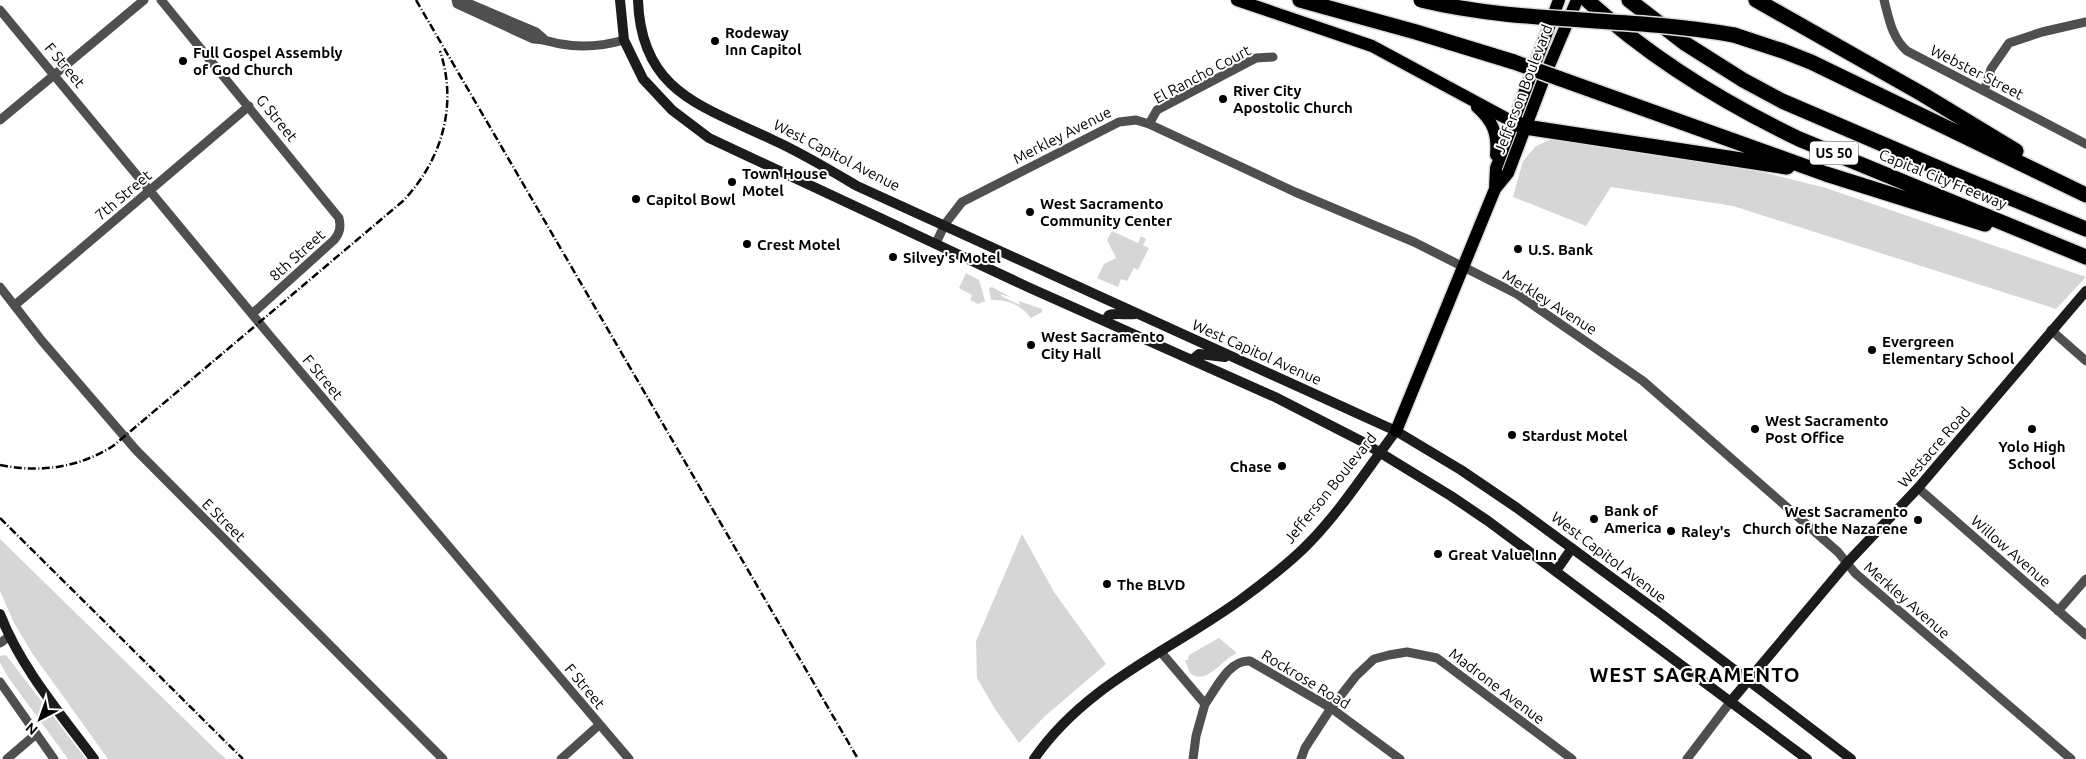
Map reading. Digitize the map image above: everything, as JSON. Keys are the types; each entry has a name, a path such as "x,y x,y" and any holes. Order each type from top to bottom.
{"highway":[{"path":"1300,0 1514,62 1826,174 2086,258"},
{"path":"1422,0 1450,7 1494,14 1666,25 1734,35 1811,62 2081,192"},
{"name":"Capital City Freeway","path":"1587,0 1601,13 1683,76 1758,120 2086,258"},
{"name":"Capital City Freeway","path":"1629,0 1693,50 1782,101 1950,174 2086,228"},
{"path":"1756,0 1922,94 2081,192"},
{"path":"1519,125 1826,174"}],"main road":[{"path":"620,0 624,40 637,69 651,88 672,110 701,133 750,158 1030,288 1280,399 1361,440 1460,501 1808,759"},
{"name":"West Capitol Avenue","path":"638,0 641,36 648,55 666,79 684,96 790,147 857,186 945,224 1136,314 1396,431 1490,489 1572,548 1851,759"},
{"path":"1238,0 1372,46 1519,125"},
{"path":"1555,1 1575,5"},
{"name":"Jefferson Boulevard","path":"1034,759 1072,714 1121,675 1235,604 1292,560 1311,541 1396,431 1495,189 1508,173 1519,125 1555,1"},
{"name":"Jefferson Boulevard","path":"1495,189 1496,168 1519,125 1575,5"},
{"path":"624,40 641,36"},
{"path":"1459,93 1479,108 1492,124 1497,141 1496,168"},
{"name":"Westacre Road","path":"1732,701 1847,563 1918,488 2086,291"},
{"path":"1105,321 1109,314 1136,314"},
{"path":"1193,359 1199,354 1236,359"},
{"path":"1556,571 1572,548"},
{"path":"0,614 10,636 30,670 94,759"}],"street":[{"path":"0,120 144,0"},
{"name":"G Street","path":"162,0 333,208"},
{"name":"Webster Street","path":"1884,0 1899,44 1907,51 2086,144"},
{"path":"458,1 536,32 544,39 574,46 589,46 624,40"},
{"name":"F Street","path":"0,10 252,314 629,759"},
{"path":"1984,91 1991,69 2009,43 2042,32 2086,22"},
{"name":"El Rancho Court","path":"1149,124 1157,110 1165,105 1256,58 1273,57"},
{"name":"7th Street","path":"15,305 249,106"},
{"name":"Merkley Avenue","path":"936,243 945,224 962,202 1118,122 1136,120 1149,124 1295,192 1414,242 1517,294 1643,381 1838,552 1867,584 2071,759"},
{"name":"8th Street","path":"252,314 339,234 341,226 333,208"},
{"name":"E Street","path":"0,287 42,341 136,450 443,759"},
{"path":"2051,330 2086,361"},
{"name":"Willow Avenue","path":"1918,488 2086,635"},
{"path":"2058,611 2086,579"},
{"path":"0,643 10,636"},
{"path":"1160,651 1205,704 1192,759"},
{"name":"Madrone Avenue","path":"1301,759 1305,748 1331,708 1356,676 1374,660 1388,655 1407,652 1437,658 1572,759"},
{"name":"Rockrose Road","path":"1205,704 1235,664 1243,660 1259,665 1331,708 1400,759"},
{"path":"0,682 35,735 54,759"},
{"name":"Westacre Road","path":"1687,759 1732,701"},
{"path":"561,759 599,725"},
{"path":"7,759 35,735"}],"shaded area":[{"path":"1552,139 1750,169 1826,188 2086,277 2056,309 1733,206 1611,187 1586,226 1513,197 1523,161 1536,146"},
{"path":"1112,231 1138,243 1141,236 1146,239 1143,245 1149,248 1138,270 1134,268 1127,281 1121,279 1118,287 1097,278 1104,264 1116,258 1107,240"},
{"path":"966,273 979,280 985,301 978,304 970,300 972,295 959,288"},
{"path":"992,287 1012,298 1001,294 1001,296 1020,305 1019,301 1042,309 1042,312 1031,318 1014,304 991,300 989,288"},
{"path":"1022,534 1054,592 1106,664 1045,716 1019,743 995,709 977,678 976,641"},
{"path":"0,539 226,759 108,759 32,653 14,623 0,591"},
{"path":"1219,638 1237,653 1208,674 1196,676 1190,673 1185,660 1188,660 1189,655"},
{"path":"6,655 86,759 68,759 8,677 0,663 0,656"}],"railway":[{"path":"416,0 858,759"},
{"path":"0,465 30,468 58,467 86,459 113,446 403,201 428,168 437,150 443,131 447,91 440,51"},
{"path":"0,518 243,759"}],"place":[{"name":"Rodeway Inn Capitol","path":"715,41"},
{"name":"Full Gospel Assembly of God Church","path":"183,61"},
{"name":"River City Apostolic Church","path":"1223,99"},
{"name":"Town House Motel","path":"732,182"},
{"name":"Capitol Bowl","path":"636,199"},
{"name":"West Sacramento Community Center","path":"1030,212"},
{"name":"Crest Motel","path":"747,244"},
{"name":"U.S. Bank","path":"1518,249"},
{"name":"Silvey's Motel","path":"893,257"},
{"name":"West Sacramento City Hall","path":"1031,345"},
{"name":"Evergreen Elementary School","path":"1872,350"},
{"name":"West Sacramento Post Office","path":"1755,429"},
{"name":"Yolo High School","path":"2032,429"},
{"name":"Stardust Motel","path":"1512,435"},
{"name":"Chase","path":"1282,466"},
{"name":"Bank of America","path":"1594,519"},
{"name":"West Sacramento Church of the Nazarene","path":"1918,520"},
{"name":"Raley's","path":"1671,531"},
{"name":"Great Value Inn","path":"1438,554"},
{"name":"The BLVD","path":"1107,584"}],"district":[{"name":"WEST SACRAMENTO","path":"1695,674"}]}
